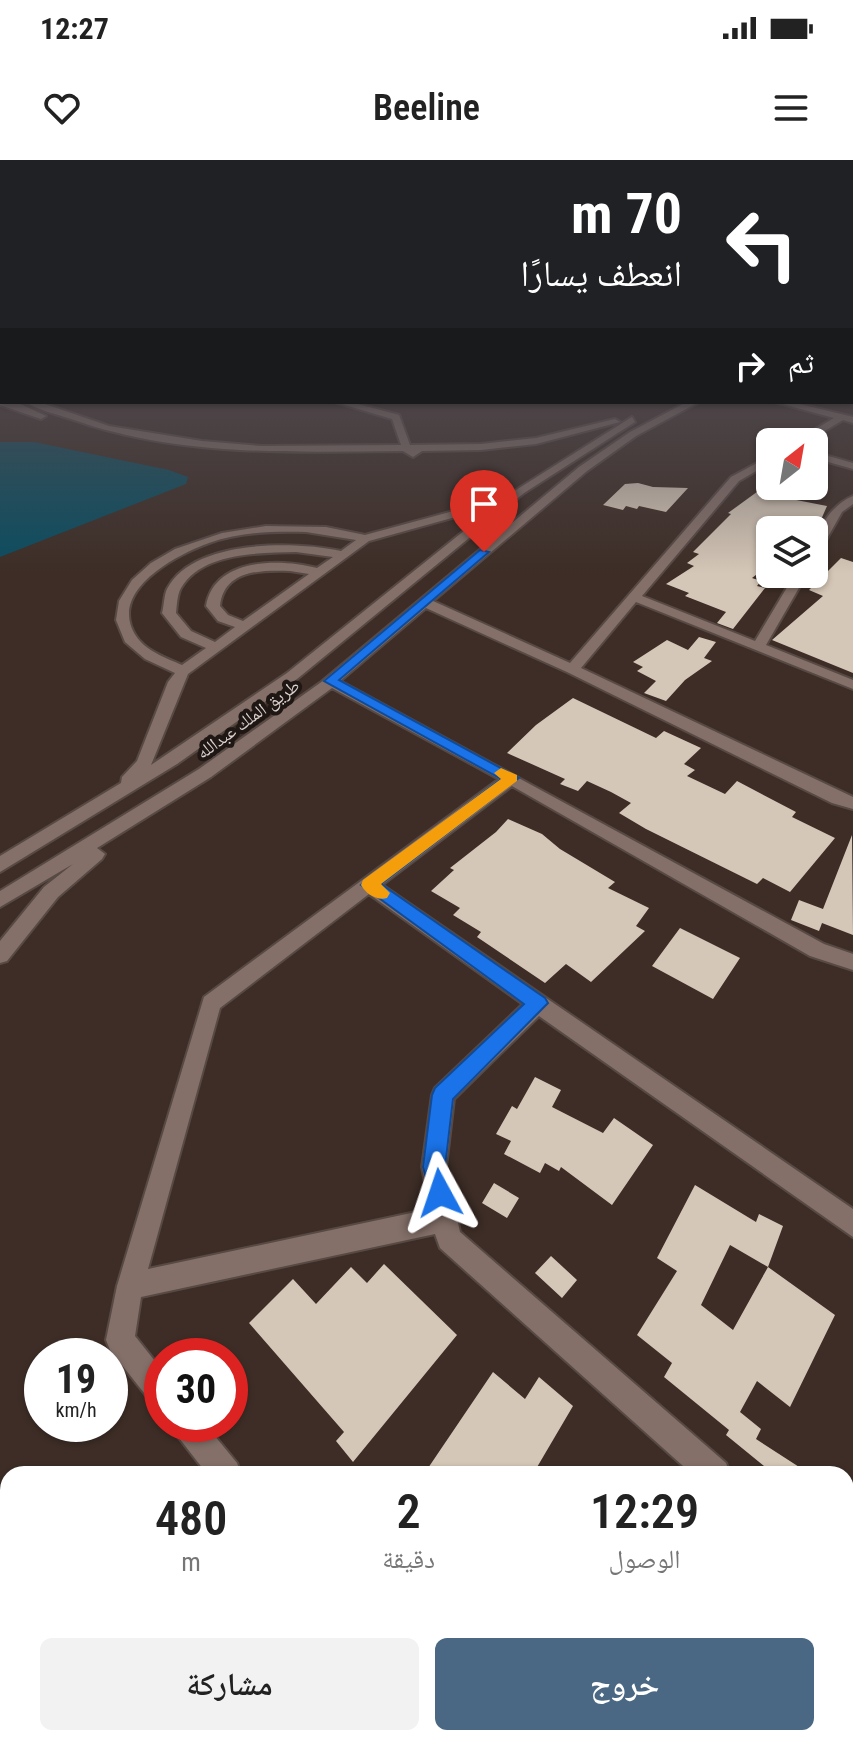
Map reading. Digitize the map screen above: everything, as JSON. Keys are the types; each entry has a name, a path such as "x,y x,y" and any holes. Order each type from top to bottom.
{"street":[{"path":"74,426 141,443 184,444"},
{"path":"98,426 184,444 292,456 481,447 536,441 595,426"},
{"path":"401,426 413,451"},
{"name":"طريق الملك عبدالله","path":"0,865 171,760 292,676 515,494 623,426"},
{"name":"طريق الملك عبدالله","path":"0,900 205,773 330,681 583,469 648,426"},
{"path":"413,451 513,449 525,453"},
{"path":"828,459 853,466"},
{"path":"108,799 144,763 175,682 183,671 365,539 515,494 538,465"},
{"path":"572,669 735,479 756,467"},
{"path":"828,527 838,510 851,503"},
{"path":"183,671 144,652 134,642 123,621 122,610 130,588 149,568 192,545 247,531 304,528 365,539"},
{"path":"215,647 186,634 169,613 173,590 194,570 228,555 268,547 309,548 342,555"},
{"path":"244,626 223,618 213,606 214,593 226,580 246,571 271,566 296,566 318,572"},
{"path":"758,647 793,588"},
{"path":"634,597 853,685"},
{"path":"424,602 853,803"},
{"path":"330,681 511,778 817,950 853,962"},
{"path":"144,1370 120,1340 130,1286 211,1003 511,778"},
{"path":"0,955 51,892 151,807"},
{"path":"369,885 853,1224"},
{"path":"538,1003 443,1095 434,1167 449,1239 706,1466"},
{"path":"130,1286 445,1219"},
{"path":"200,1442 220,1466"}],"water":[{"path":"0,442 34,442 169,470 188,477 186,484 0,557"}],"building":[{"path":"625,484 653,487 688,488 666,512 639,506 637,509 626,506 623,510 603,505"},
{"path":"756,493 756,500 796,500 827,506 823,516 756,516 756,575 752,578 756,579 756,588 765,588 733,629 717,623 726,612 685,596 689,593 666,584 694,566 687,563 699,554 693,552 731,514 728,513"},
{"path":"841,558 853,562 853,673 772,640 823,596 809,590 828,588 828,571"},
{"path":"699,637 716,642 704,658 712,661 685,680 666,701 644,693 656,681 637,671 643,667 633,662 667,640 688,650"},
{"path":"573,698 656,738 664,731 701,748 684,764 695,770 687,776 725,794 737,781 796,812 792,817 835,838 790,892 763,878 757,884 619,813 631,803 611,792 587,781 578,791 560,784 565,779 507,753 536,725"},
{"path":"508,819 542,834 560,849 615,882 608,888 649,908 636,926 645,931 591,982 566,964 545,983 477,937 481,932 453,915 460,908 431,891 454,870 450,868"},
{"path":"852,835 853,935 822,923 819,931 791,920 799,900 823,909"},
{"path":"680,928 740,958 713,999 652,966"},
{"path":"535,1077 561,1090 552,1107 603,1133 614,1118 653,1145 612,1205 561,1167 559,1171 545,1163 540,1173 504,1154 511,1141 496,1134 512,1106 517,1109"},
{"path":"494,1183 519,1198 507,1218 482,1203"},
{"path":"695,1185 756,1222 759,1214 783,1226 768,1267 835,1315 790,1407 757,1381 740,1412 761,1429 756,1439 798,1466 764,1466 726,1435 729,1430 664,1377 672,1363 637,1335 677,1271 657,1258","holes":["730,1245 768,1267 733,1330 701,1305"]},
{"path":"551,1256 577,1280 562,1298 535,1273"},
{"path":"384,1264 457,1335 353,1462 336,1441 344,1432 249,1323 293,1279 316,1304 351,1267 367,1283"},
{"path":"493,1372 525,1399 539,1377 573,1406 538,1466 429,1466"}],"slow traffic":[{"path":"381,893 369,885 511,778 501,773"}],"route":[{"path":"440,1193 434,1167 443,1095 538,1003 369,885 511,778 330,681 484,552"}]}
